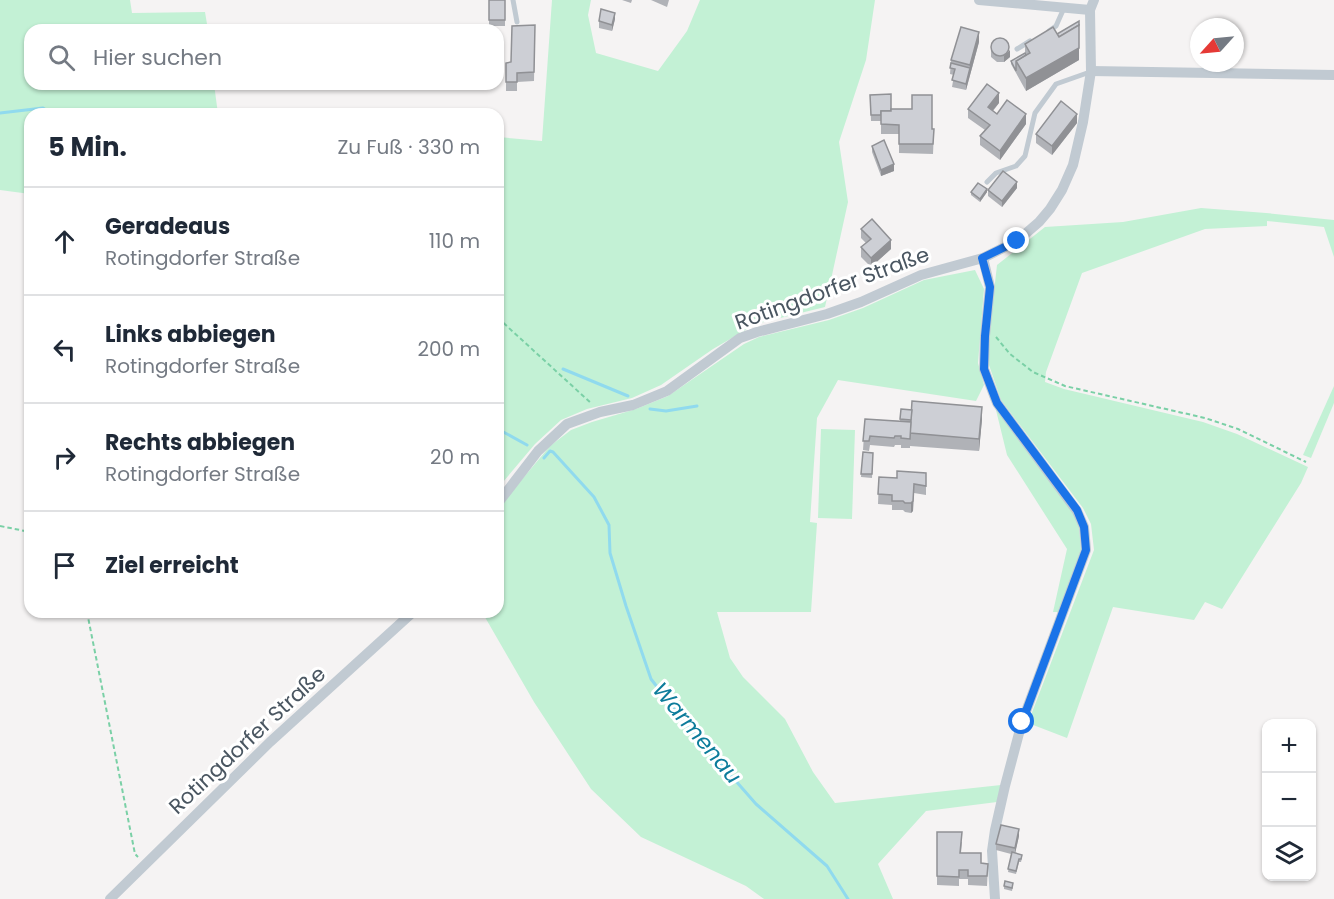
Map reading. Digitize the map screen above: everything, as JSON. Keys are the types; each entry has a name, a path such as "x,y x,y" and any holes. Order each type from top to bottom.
{"street":[{"path":"979,0 1064,8 1092,5"},
{"name":"Rotingdorfer Straße","path":"504,495 538,451 567,424 600,412 633,405 667,391 740,339 757,332 827,314 861,302 921,275 982,258 1017,241 1039,222 1062,190 1073,165 1091,71 1092,5"},
{"path":"1091,71 1334,75"},
{"path":"982,258 990,287 984,369 997,403 1077,510 1084,527 1086,550 1022,722 1005,786 992,851 994,899"},
{"name":"Rotingdorfer Straße","path":"110,899 270,742 406,618"}],"lane":[{"path":"513,0 517,22"},
{"path":"1046,32 1056,26 1064,8"},
{"path":"1017,49 1037,38"},
{"path":"987,182 996,173 1016,166 1026,156 1035,113 1056,84 1091,71"}],"path":[{"path":"504,324 600,412"},
{"path":"986,326 1011,354 1033,372 1065,386 1205,418 1238,429 1305,462"},
{"path":"0,526 24,531"},
{"path":"88,618 135,854 144,864"}],"green space":[{"path":"0,0 130,0 132,13 205,12 207,24 24,24 24,90 215,90 217,108 24,108 24,193 0,190"},
{"path":"552,0 591,0 588,15 596,53 658,71 687,31 700,0 875,0 866,60 839,142 848,202 825,307 756,324 713,349 661,385 632,398 587,409 561,420 535,444 504,481 504,138 542,141"},
{"path":"1201,208 1334,220 1334,257 1324,227 1267,221 1267,226 1205,229 1082,273 1046,372 1045,382 1064,389 1203,422 1237,434 1308,467 1301,483 1222,609 1205,602 1194,620 1113,607 1067,738 1028,723 1094,550 1091,524 1083,508 1001,400 989,365 989,336 997,265 1045,227 1123,222"},
{"path":"975,270 984,289 978,363 984,385 976,401 838,380 817,418 810,522 817,523 811,612 717,612 730,658 743,677 785,719 813,772 835,803 1001,785 997,802 926,811 878,864 893,899 764,899 746,886 641,837 591,789 534,702 485,618 504,618 504,501 550,446 571,430 668,396 744,344 759,337 829,320 863,308 924,280"},
{"path":"1334,386 1334,403 1311,458 1303,455"},
{"path":"995,406 1073,512 1079,527 1081,550 1059,612 1053,612 1067,549 1007,455"},
{"path":"821,429 855,430 852,519 818,518"}],"building":[{"path":"489,0 505,0 505,20 489,20"},
{"path":"601,9 615,13 612,25 599,21"},
{"path":"1079,21 1079,25 1059,37 1057,34"},
{"path":"535,25 534,72 517,73 517,82 506,82 506,63 511,62 512,26"},
{"path":"1079,25 1079,48 1026,78 1016,61 1030,53 1025,44 1053,27 1059,37"},
{"path":"961,27 979,32 970,65 951,60"},
{"path":"996,38 1004,38 1009,43 1007,54 996,56 991,51 991,43"},
{"path":"1025,53 1026,55 1016,61 1016,71 1011,61"},
{"path":"951,63 970,68 966,84 952,80 955,69 950,68"},
{"path":"987,84 999,93 988,107 997,114 1007,100 1026,114 1000,151 980,136 990,125 968,109"},
{"path":"891,94 891,111 881,111 881,115 871,115 870,95"},
{"path":"912,95 932,95 933,144 899,144 899,125 881,124 881,111 912,109"},
{"path":"1061,101 1077,114 1052,146 1036,134"},
{"path":"884,140 894,164 881,170 872,146"},
{"path":"1003,171 1017,182 1002,201 988,190"},
{"path":"978,183 987,189 980,199 971,192"},
{"path":"872,219 891,240 871,258 861,247 871,239 861,229"},
{"path":"912,401 982,407 979,439 910,433"},
{"path":"901,409 912,410 911,420 900,419"},
{"path":"865,419 911,422 910,439 901,438 901,436 894,438 870,436 869,441 863,441"},
{"path":"863,452 873,453 872,474 861,474"},
{"path":"897,471 926,473 926,486 914,484 911,503 892,501 892,495 878,494 879,477 897,478"},
{"path":"1001,825 1019,829 1015,848 996,844"},
{"path":"937,832 962,832 960,853 981,853 981,863 988,864 987,876 968,876 968,870 959,870 959,877 937,876"},
{"path":"1012,852 1022,855 1016,871 1008,869"},
{"path":"1005,881 1013,883 1012,888 1004,886"}],"waterway":[{"name":"Warmenau","path":"0,113 24,110"},
{"path":"563,369 628,396"},
{"path":"650,409 666,411 697,406"},
{"name":"Warmenau","path":"504,432 527,445"},
{"name":"Warmenau","path":"544,458 550,451 553,452 594,497 609,525 610,553 651,679 685,723 756,804 827,866 848,899"}],"route":[{"path":"1017,241 982,258 990,287 984,369 997,403 1077,510 1084,527 1086,550 1022,722"}]}
